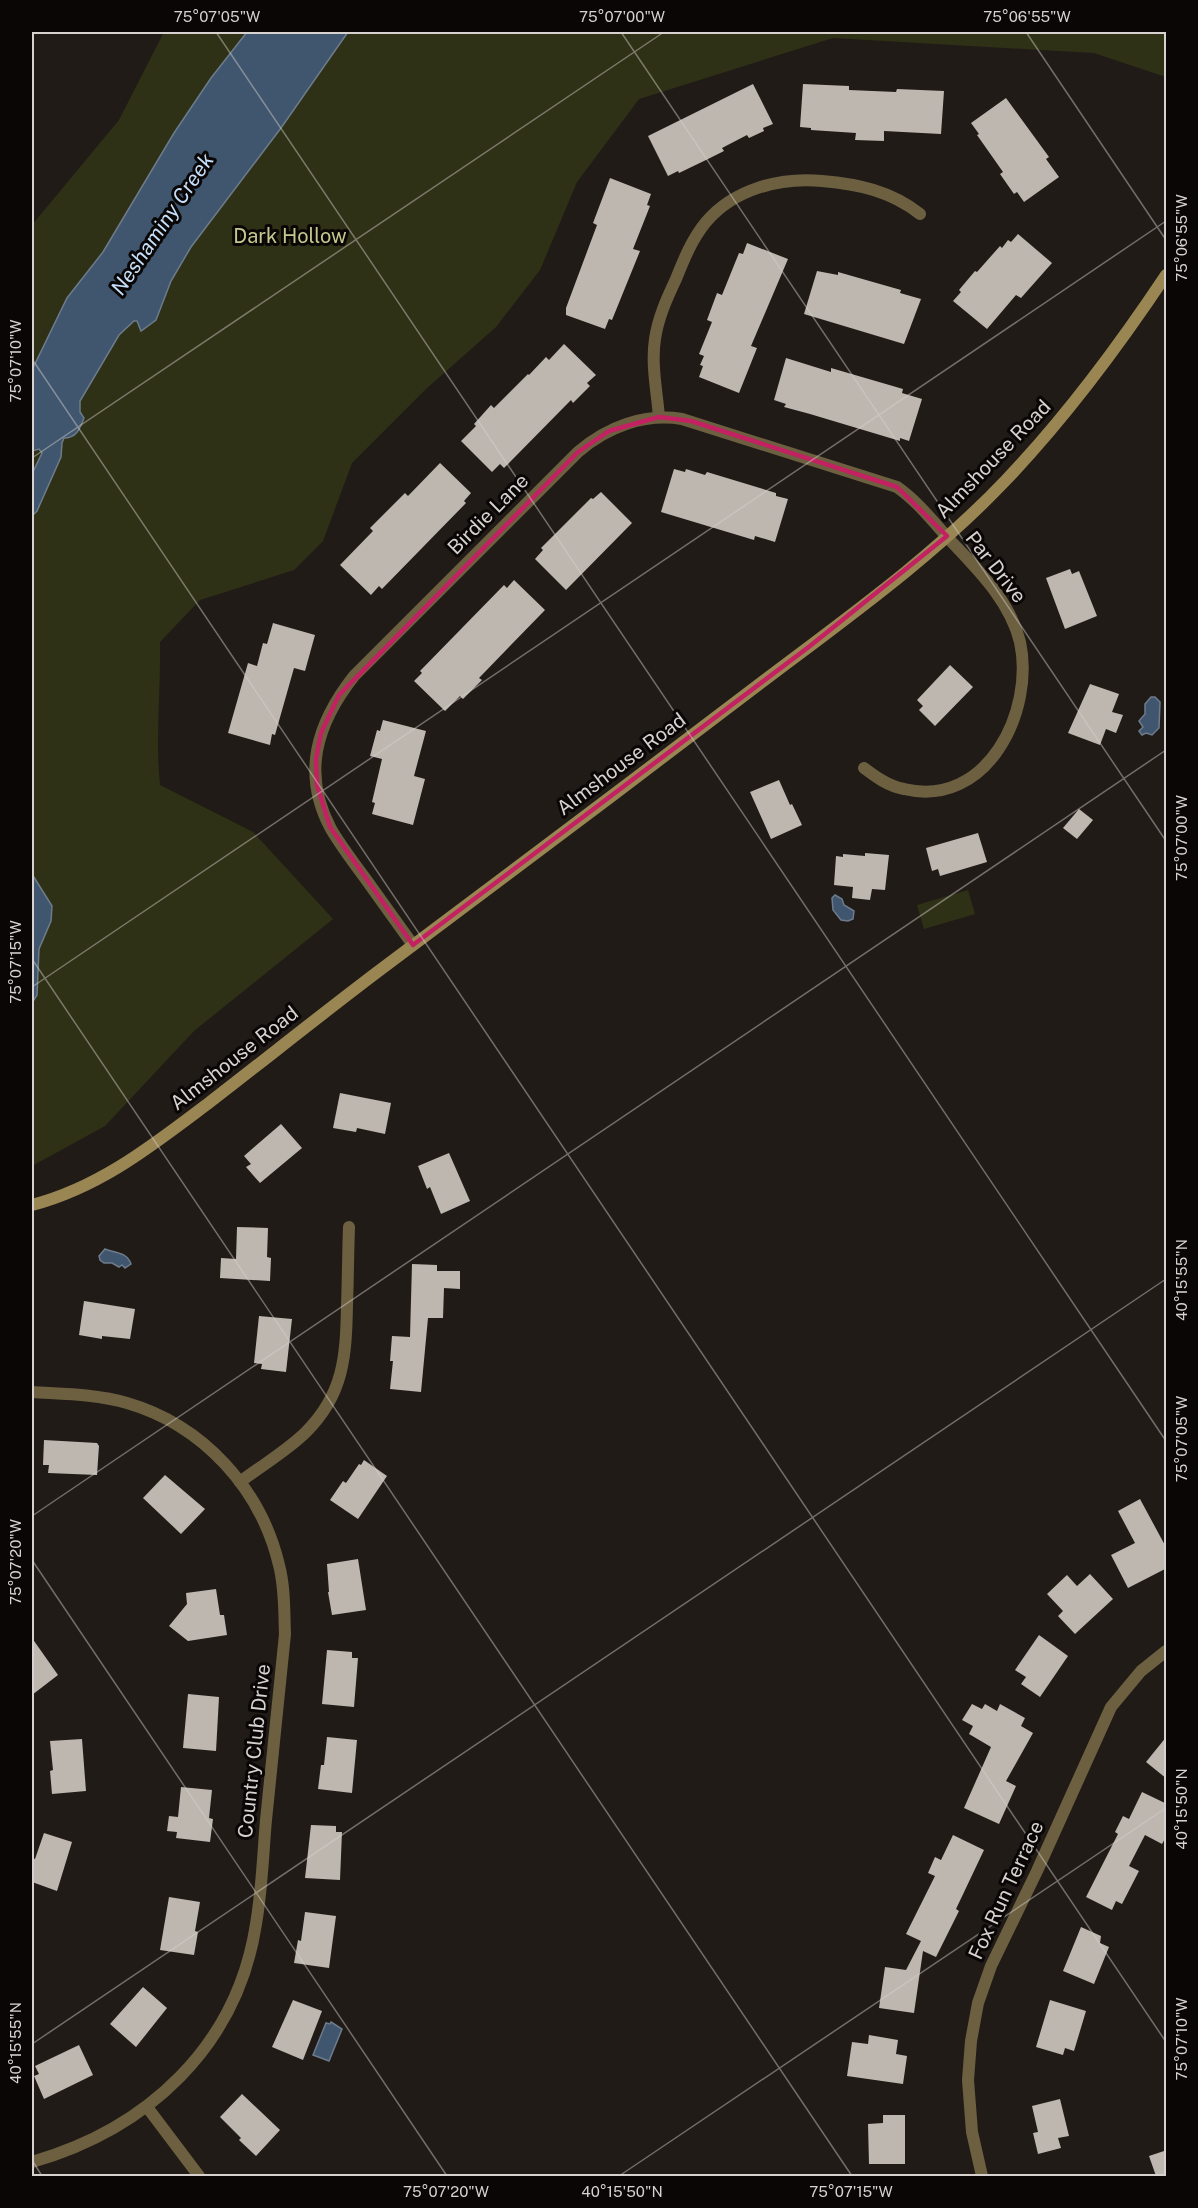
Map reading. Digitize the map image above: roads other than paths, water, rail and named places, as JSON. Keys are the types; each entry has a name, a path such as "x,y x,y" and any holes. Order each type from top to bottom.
{"main road":[{"name":"Almshouse Road","path":"32,1205 75,1191 128,1163 783,667 946,536 1004,482 1042,440 1078,397 1167,275"}],"street":[{"path":"659,417 654,354 657,328 692,243 706,222 720,209 756,188 775,183 811,180 862,186 900,200 920,214"},
{"name":"Birdie Lane","path":"414,945 337,839 324,814 317,785 316,759 321,733 332,706 354,676 578,452 596,438 624,425 659,417 691,421 892,484 911,498 946,536"},
{"name":"Par Drive","path":"864,768 880,780 906,790 944,789 974,774 992,758 1005,741 1017,714 1023,686 1024,667 1016,630 1005,606 994,591 946,536"},
{"path":"240,1482 305,1434 332,1399 341,1374 346,1348 349,1227"},
{"name":"Country Club Drive","path":"32,1392 98,1396 155,1413 206,1445 228,1466 260,1513 272,1540 280,1567 284,1595 285,1634 256,1925 238,1987 219,2026 195,2061 172,2086 121,2125 82,2146 32,2162"},
{"name":"Fox Run Terrace","path":"982,2176 972,2132 968,2080 971,2041 978,2003 988,1975 1111,1707 1141,1671 1167,1651"},
{"path":"147,2107 199,2176"}],"water":[{"name":"Neshaminy Creek","path":"247,32 348,32 281,128 191,247 171,281 156,320 141,331 137,321 134,321 119,335 80,401 83,422 75,434 64,438 61,457 37,511 32,516 32,474 42,453 39,449 32,451 32,370 67,298 103,252 174,133 211,78"},
{"path":"1151,697 1155,697 1160,702 1159,728 1152,735 1146,733 1142,735 1139,731 1143,727 1139,721 1145,714 1145,704"},
{"path":"32,874 52,906 51,921 39,949 37,995 32,1003"},
{"path":"835,895 842,899 844,905 854,911 853,919 841,920 833,910 832,898"},
{"path":"105,1249 124,1255 131,1264 125,1268 122,1265 119,1267 112,1263 104,1263 99,1256"},
{"path":"331,2022 342,2029 329,2061 313,2055 326,2023"}],"park label":[{"name":"Dark Hollow","path":"290,236"}]}
